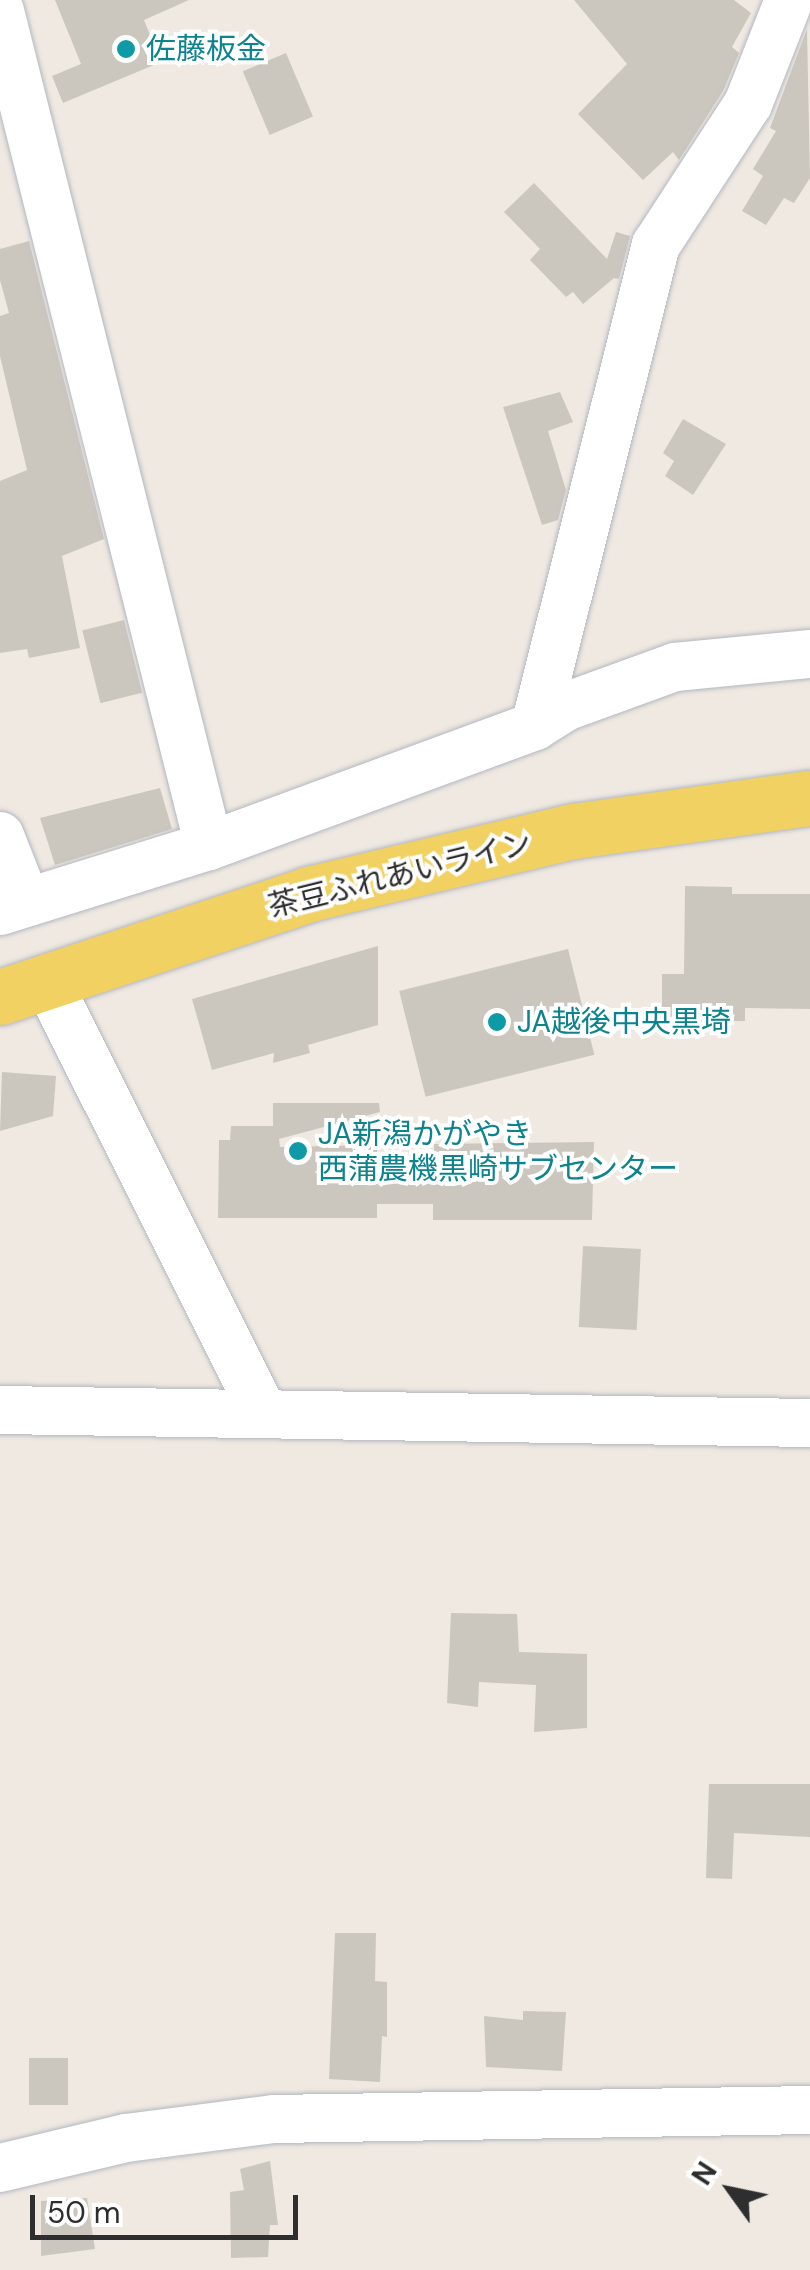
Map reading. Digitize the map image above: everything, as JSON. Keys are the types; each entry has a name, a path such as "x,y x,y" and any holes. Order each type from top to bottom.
{"main road":[{"name":"茶豆ふれあいライン","path":"24,989 309,894 574,831 810,798"}],"street":[{"path":"26,0 0,13 209,846"},
{"path":"535,726 656,245 748,104 789,0"},
{"path":"0,836 13,906 209,846 535,726 565,707 674,667 810,654"},
{"path":"24,989 263,1413"},
{"path":"0,1410 810,1423"},
{"path":"0,2168 126,2138 274,2119 810,2110"}],"building":[{"name":"佐藤板金","path":"55,0 189,0 144,20 161,62 63,103 52,76 81,64"},
{"path":"574,0 734,0 751,13 732,47 739,53 723,91 679,160 673,152 643,180 578,114 627,64"},
{"path":"807,29 810,178 794,203 784,198 766,225 742,211 763,176 753,169 776,131 770,128"},
{"path":"286,53 313,117 270,135 243,71"},
{"path":"534,183 607,259 616,232 630,236 619,279 614,278 583,304 573,292 566,297 530,260 540,249 504,212"},
{"path":"29,241 104,539 62,556 80,648 29,658 27,649 0,653 0,481 27,470 0,356 0,316 9,313 0,280 0,249"},
{"path":"560,392 573,422 548,431 566,490 558,520 542,525 503,407"},
{"path":"683,419 726,444 693,495 665,476 674,461 663,453"},
{"path":"124,620 142,693 100,703 82,630"},
{"path":"160,788 172,829 55,865 40,818"},
{"path":"685,886 732,887 732,894 810,894 810,1009 745,1008 745,1021 662,1021 662,974 684,974"},
{"path":"378,946 378,1025 308,1045 310,1053 273,1063 274,1053 212,1070 192,999"},
{"name":"JA越後中央黒埼","path":"568,949 594,1055 426,1097 399,991"},
{"path":"2,1072 56,1076 53,1116 0,1131"},
{"path":"273,1103 379,1103 380,1112 279,1139 280,1147 377,1145 377,1161 434,1161 434,1144 594,1142 592,1220 433,1220 433,1204 377,1204 377,1218 218,1218 219,1140 230,1140 231,1126 273,1126"},
{"path":"583,1246 641,1249 637,1330 579,1327"},
{"path":"451,1613 517,1614 519,1652 587,1654 587,1728 534,1732 536,1685 479,1682 478,1707 447,1703"},
{"path":"709,1784 810,1784 810,1837 734,1833 732,1879 706,1878"},
{"path":"335,1933 376,1933 375,1981 387,1982 387,2037 382,2036 380,2082 329,2079"},
{"path":"523,2011 566,2012 562,2071 486,2067 484,2016 523,2020"},
{"path":"29,2058 68,2058 68,2105 29,2105"},
{"path":"270,2161 278,2225 270,2225 268,2257 231,2258 230,2192 244,2190 240,2169"},
{"path":"87,2198 95,2249 41,2256 41,2201"}],"place":[{"name":"佐藤板金","path":"126,49"},
{"name":"JA越後中央黒埼","path":"497,1022"},
{"name":"JA新潟かがやき 西蒲農機黒崎サブセンター","path":"298,1151"}]}
